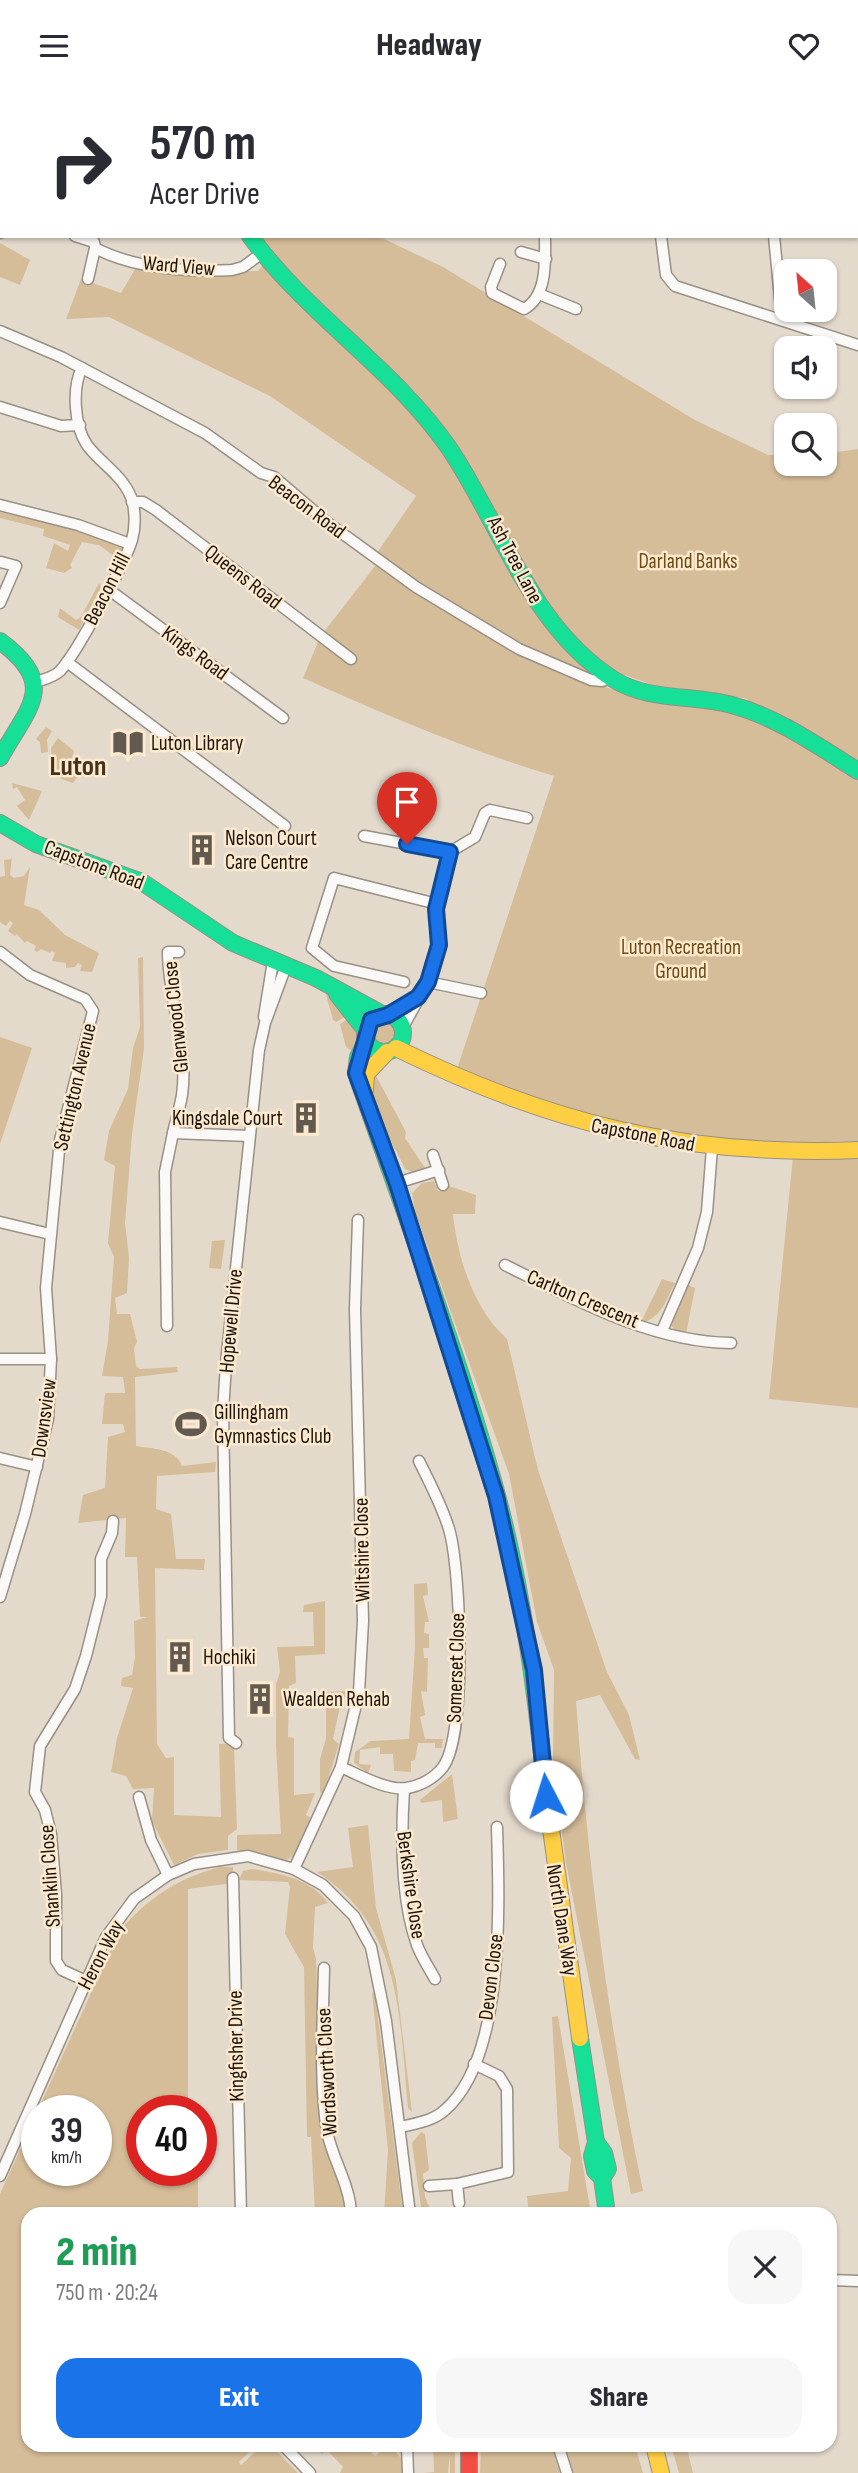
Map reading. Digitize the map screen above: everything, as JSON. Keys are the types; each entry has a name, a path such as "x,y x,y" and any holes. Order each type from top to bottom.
{"street":[{"name":"Ward View","path":"81,238 94,242 94,248 109,256 155,267 237,269 262,254"},
{"name":"Ash Tree Lane","path":"251,238 284,280 351,341 447,446 487,508 523,580 543,612 569,643 611,677 656,695 716,701 743,708 858,771"},
{"path":"500,264 491,287 492,293 524,309 539,294 547,259 545,238"},
{"path":"661,238 666,274 671,283 774,316"},
{"path":"774,238 776,259"},
{"path":"88,279 94,248"},
{"path":"521,251 547,259"},
{"path":"539,294 576,309"},
{"path":"791,322 858,345"},
{"name":"Beacon Road","path":"2,334 82,368 218,441 260,473 274,477 328,523 416,587 519,649 591,680 602,681 611,677"},
{"path":"82,368 76,383 80,425 88,445 120,480 132,502"},
{"path":"0,407 61,426 80,425"},
{"name":"Beacon Hill","path":"36,682 54,676 67,662 108,589 130,544 134,529 132,502"},
{"name":"Queens Road","path":"132,502 143,502 156,510 351,659"},
{"path":"0,505 78,525 130,544"},
{"path":"0,603 16,566 1,562"},
{"name":"Kings Road","path":"108,589 283,717"},
{"path":"0,641 26,661 36,682 34,696 0,758"},
{"path":"67,662 285,826"},
{"path":"364,836 450,852 475,837 485,813 490,810 527,818"},
{"name":"Capstone Road","path":"0,823 36,844 142,881 233,943 316,978 333,990 385,1015"},
{"path":"365,1093 366,1074 402,1040 403,1029 428,982 439,945 437,904 450,852"},
{"path":"404,982 334,966 312,948 334,878 437,904"},
{"name":"Settington Avenue","path":"0,952 30,975 85,999 93,1009 60,1140 50,1234"},
{"name":"Glenwood Close","path":"171,1318 165,1172 182,1094 182,1062 168,975 168,952 179,952"},
{"name":"Hopewell Drive","path":"236,1743 229,1738 223,1413 249,1136 265,1023 280,963"},
{"path":"428,982 481,993"},
{"name":"Capstone Road","path":"333,990 366,1036"},
{"path":"391,1050 379,1052 366,1036 371,1020 418,997"},
{"path":"385,1015 403,1029"},
{"name":"Capstone Road","path":"403,1029 438,1070"},
{"name":"North Dane Way","path":"366,1036 358,1057 356,1073 397,1184 496,1496 520,1599 534,1670 551,1847 596,2143 604,2153 608,2169 602,2178 606,2207"},
{"name":"Capstone Road","path":"391,1050 527,1106 591,1126 712,1148 785,1152 858,1150"},
{"path":"173,1133 249,1136"},
{"name":"Carlton Crescent","path":"662,1331 698,1248 707,1212 712,1148"},
{"path":"433,1155 443,1185"},
{"path":"397,1184 439,1170"},
{"name":"Wiltshire Close","path":"294,1869 341,1767 359,1692 363,1621 355,1309 358,1220"},
{"path":"0,1222 50,1234"},
{"name":"Downsview","path":"0,1597 5,1560 37,1467 48,1419 51,1359 46,1288 50,1234"},
{"name":"Carlton Crescent","path":"505,1265 614,1317 707,1343 731,1343"},
{"path":"0,1359 51,1359"},
{"path":"0,1458 37,1467"},
{"name":"Somerset Close","path":"404,1789 423,1783 443,1767 454,1729 458,1677 459,1615 449,1531 419,1461"},
{"name":"Shanklin Close","path":"86,1982 62,1970 56,1961 56,1894 51,1834 45,1810 35,1792 40,1747 75,1689 86,1656 101,1596 101,1559 112,1533 113,1521"},
{"path":"341,1767 369,1780 404,1789"},
{"name":"Berkshire Close","path":"404,1789 402,1822 409,1904 417,1945 435,1979"},
{"path":"139,1797 151,1840 168,1875"},
{"name":"Devon Close","path":"401,2127 429,2121 446,2110 474,2064 492,2005 496,1962 497,1827"},
{"name":"Heron Way","path":"0,2176 106,1937 134,1899 168,1875 220,1858 251,1857 294,1869 331,1892 354,1916 371,1947 381,1983 409,2207"},
{"name":"Kingfisher Drive","path":"233,1878 241,2207"},
{"name":"Wordsworth Close","path":"324,1968 327,2128 333,2156 346,2186 350,2207"},
{"path":"429,2186 457,2184 508,2172 507,2089 499,2076 474,2064"},
{"path":"457,2184 459,2203"},
{"path":"837,2280 858,2281"},
{"path":"290,2452 310,2473"},
{"path":"407,2452 408,2473"},
{"path":"469,2452 469,2473"},
{"path":"560,2452 567,2473"},
{"path":"656,2452 661,2473"}],"green space":[{"path":"260,238 382,238 443,267 695,420 768,455 774,455 774,476 837,476 837,452 858,449 858,761 744,698 676,693 622,674 577,645 540,600 489,498 464,458 447,446 536,615 608,688 726,711 774,729 858,778 858,1141 721,1140 620,1128 554,1111 457,1069 554,776 458,743 303,678 320,637 382,557 377,553 416,496 270,396 109,317 66,319 81,279 121,293 135,269 258,271 263,265 287,271"},
{"path":"0,243 30,260 20,285 0,277"},
{"path":"0,512 74,528 123,548 107,576 115,557 99,545 82,542 70,565 72,568 64,573 46,568 54,543 68,551 70,545 43,536 44,529 0,518"},
{"path":"99,583 101,587 79,630 58,617 60,608 76,620 81,617"},
{"path":"46,727 52,731 47,740 48,752 41,753 40,742 36,739"},
{"path":"58,738 74,751 69,767 80,773 73,783 53,776 51,748"},
{"path":"12,783 42,791 29,820 17,806 25,800 17,787 13,789"},
{"path":"12,856 10,875 14,878 24,876 30,867 24,905 39,910 65,935 99,953 92,972 80,971 82,965 78,963 75,967 66,968 66,963 52,961 55,953 41,949 37,952 34,950 36,946 27,941 25,943 17,934 15,936 8,931 13,923 10,921 6,926 0,922 0,877 5,876 4,860 11,859"},
{"path":"143,957 144,1049 132,1134 125,1223 129,1258 127,1293 115,1298 117,1314 130,1314 137,1342 134,1348 136,1366 140,1369 177,1367 178,1372 135,1377 136,1446 169,1453 179,1460 182,1466 216,1462 215,1472 157,1476 156,1509 171,1514 176,1559 205,1559 204,1570 155,1568 157,1744 166,1758 174,1757 174,1815 221,1817 219,1744 234,1744 237,1829 228,1836 228,1850 198,1854 174,1865 152,1821 154,1788 133,1789 126,1776 111,1772 117,1738 133,1688 121,1686 122,1678 132,1675 135,1657 134,1621 147,1617 140,1617 137,1557 125,1557 126,1518 78,1523 83,1495 105,1488 108,1437 125,1432 123,1424 102,1424 105,1393 125,1393 123,1377 102,1376 108,1341 114,1257 108,1243 115,1166 104,1160 109,1131 128,1089 133,1048 140,1027 138,958"},
{"path":"325,991 333,996 347,1016 336,1022 333,1020"},
{"path":"349,1018 360,1041 358,1055 346,1047 340,1024"},
{"path":"385,1021 394,1025 398,1034 394,1043 385,1047 376,1043 372,1034 376,1025"},
{"path":"0,1037 32,1048 0,1144"},
{"path":"374,1072 406,1132 405,1138 427,1171 414,1173 405,1169 377,1109 372,1084"},
{"path":"858,1153 858,1408 769,1399 793,1156"},
{"path":"434,1181 438,1191 449,1186 476,1195 475,1214 453,1214 463,1265 476,1298 495,1327 507,1339 538,1470 607,1672 629,1715 640,1760 635,1759 600,1695 576,1701 601,1947 643,2191 631,2194 566,1863 553,1763 554,1670 537,1622 509,1474 415,1212 412,1193 422,1183"},
{"path":"225,1240 221,1269 209,1268 212,1241"},
{"path":"662,1279 675,1283 666,1302 653,1318 641,1322"},
{"path":"688,1285 695,1288 686,1334 674,1330 669,1320"},
{"path":"427,1583 428,1595 423,1596 429,1622 425,1622 424,1633 429,1634 429,1648 423,1648 424,1658 428,1658 427,1692 421,1691 425,1715 420,1717 425,1739 443,1739 442,1748 435,1748 435,1743 418,1743 415,1760 411,1761 411,1772 394,1771 393,1754 380,1754 380,1747 360,1750 359,1764 371,1765 368,1773 354,1763 355,1752 371,1741 409,1739 415,1647 414,1584"},
{"path":"325,1601 325,1654 295,1656 296,1683 289,1686 288,1737 294,1738 294,1795 315,1793 306,1815 313,1819 295,1854 287,1860 237,1850 237,1835 281,1834 276,1746 276,1684 280,1672 277,1647 314,1646 313,1612 303,1612 304,1605"},
{"path":"350,1691 349,1698 342,1697 333,1739 339,1744 324,1792 320,1793 320,1759 326,1738 326,1692"},
{"path":"452,1774 458,1819 443,1822 442,1800 421,1803 420,1800"},
{"path":"368,1825 376,1908 396,1980 412,2112 408,2108 398,2008 381,1947 366,1920 345,1894 317,1872 353,1867 348,1828"},
{"path":"220,1867 233,1867 233,1883 188,1889 188,2095 126,2095 126,2186 198,2186 198,2207 21,2207 21,2452 249,2452 239,2462 241,2465 255,2452 278,2452 298,2473 0,2473 0,2194 21,2147 21,2186 112,2186 112,2095 45,2095 119,1931 153,1899 177,1884"},
{"path":"252,1869 283,1875 313,1888 328,1903 315,1907 313,1948 316,1959 322,2136 347,2207 315,2207 311,2137 307,2137 304,1967 285,1934 290,1887 288,1882 239,1880 243,1871"},
{"path":"372,1992 375,1995 402,2207 384,2207 388,2150"},
{"path":"558,2016 590,2207 528,2207 527,2196 568,2191 571,2158 559,2148 552,2017"},
{"path":"421,2132 425,2134 429,2170 423,2174 425,2197 429,2207 421,2207 412,2143"},
{"path":"329,2452 371,2452 375,2456 380,2452 396,2452 402,2459 402,2473 340,2473 343,2467"},
{"path":"433,2452 455,2452 455,2473 450,2473 450,2455 448,2473 424,2473 434,2472"},
{"path":"481,2452 553,2452 560,2473 480,2473"},
{"path":"567,2452 637,2452 643,2473 574,2473"},
{"path":"673,2452 688,2452 693,2473 679,2473"}],"traffic: fast":[{"path":"252,238 297,291 427,419 468,478 539,603 560,632 585,657 613,679 641,691 717,702 749,710 797,733 858,771"},
{"path":"0,641 18,657 29,671 34,684 28,710 0,758"},
{"path":"0,823 36,844 142,882 233,943 316,978 382,1014"},
{"path":"337,994 366,1031"},
{"path":"384,1014 397,1020 403,1033 397,1046 384,1052 371,1046 365,1033 371,1020 384,1014"},
{"path":"367,1041 358,1057 356,1073 465,1388 506,1532 528,1643 546,1793"},
{"path":"580,2038 596,2142 592,2156 595,2171 602,2178 606,2207"},
{"path":"596,2142 604,2153 608,2169 602,2178"}],"traffic: slow":[{"path":"396,1048 509,1097 565,1116 620,1130 735,1148 858,1150"},
{"path":"365,1090 366,1074 387,1052"},
{"path":"546,1793 580,2038"},
{"path":"656,2452 661,2473"}],"traffic: jam":[{"path":"469,2452 469,2473"}],"place":[{"name":"Luton Library","path":"128,743"},
{"name":"Nelson Court Care Centre","path":"202,850"},
{"name":"Kingsdale Court","path":"306,1118"},
{"name":"Gillingham Gymnastics Club","path":"191,1424"},
{"name":"Hochiki","path":"180,1657"},
{"name":"Wealden Rehab","path":"260,1699"}],"district":[{"name":"Luton","path":"78,766"}],"route":[{"path":"407,844 450,852 436,909 440,934 437,957 428,982 418,997 388,1015 382,1014 371,1020 366,1031 367,1041 358,1057 356,1073 397,1184 496,1496 534,1670 546,1796"}],"park label":[{"name":"Darland Banks","path":"688,561"},
{"name":"Luton Recreation Ground","path":"681,959"}]}
